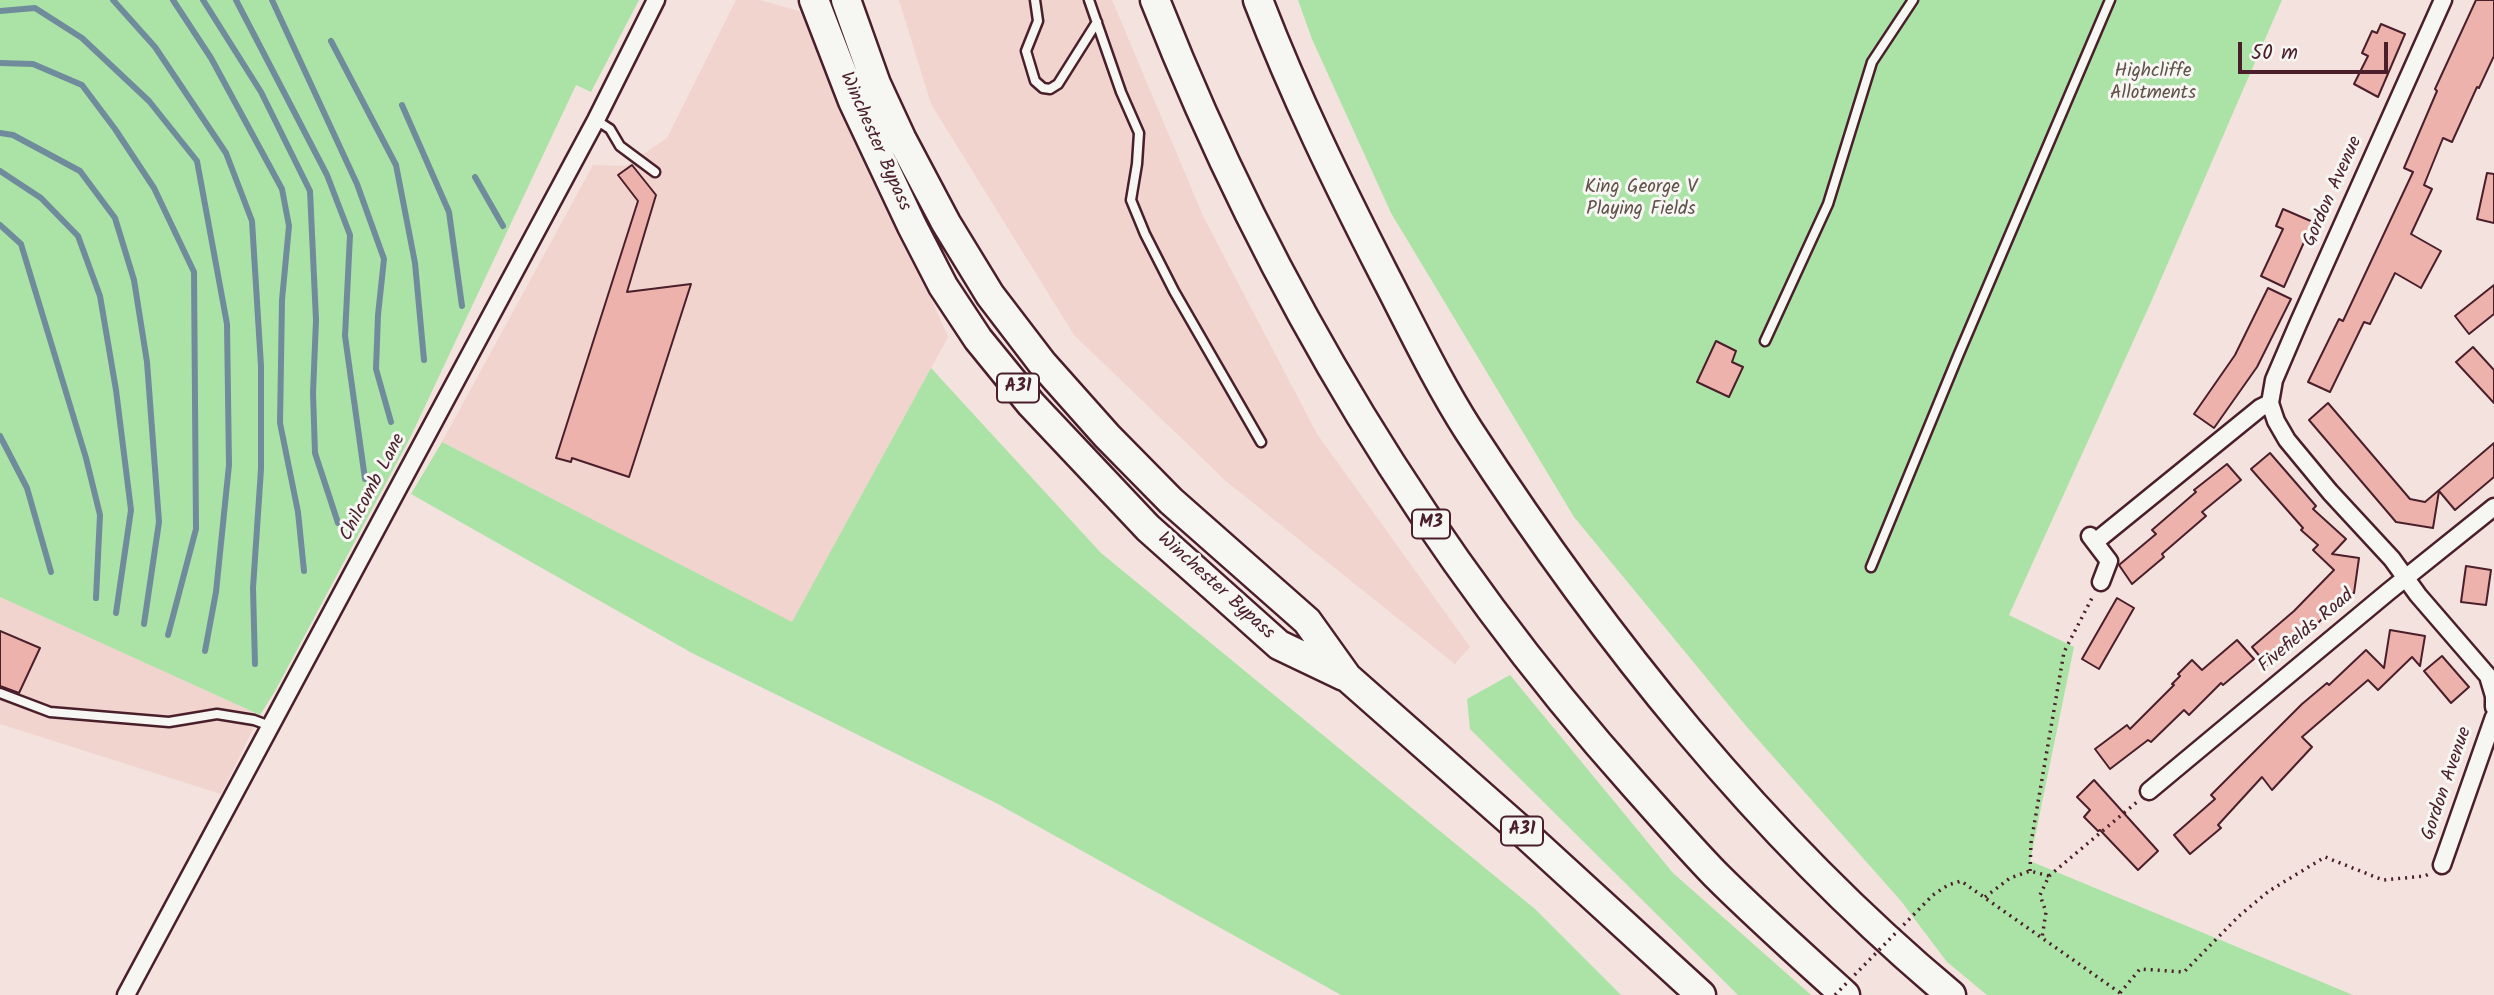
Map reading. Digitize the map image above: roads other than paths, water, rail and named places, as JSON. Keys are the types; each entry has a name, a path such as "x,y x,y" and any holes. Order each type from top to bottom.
{"highway":[{"name":"Winchester Bypass","path":"814,0 853,101 912,226 943,286 978,339 1031,404 1148,528 1279,645 1347,677"},
{"name":"Winchester Bypass","path":"846,0 876,84 901,138 946,223 990,295 1042,363 1107,436 1171,501 1307,621 1347,677"},
{"name":"M3","path":"1155,0 1223,158 1274,261 1349,396 1416,503 1524,653 1615,763 1713,872 1845,995"},
{"path":"1258,0 1323,154 1400,304 1468,429 1571,580 1666,704 1769,824 1869,923 1951,995"},
{"name":"A31","path":"1347,677 1525,834 1701,995"}],"street":[{"name":"Chilcomb Lane","path":"126,995 596,120 656,0"},
{"name":"Gordon Avenue","path":"2270,403 2274,380 2293,335 2443,0"},
{"path":"2101,582 2109,561 2092,539 2270,403 2287,440 2330,492 2392,559 2405,579 2488,676 2494,707"},
{"name":"Fivefields Road","path":"2149,791 2494,508"},
{"name":"Gordon Avenue","path":"2442,865 2494,717"}],"lane":[{"path":"1035,0 1038,21 1026,51 1035,81 1043,88 1050,89 1058,84 1097,22"},
{"path":"1089,0 1139,133 1138,163 1130,200 1144,234 1174,291 1261,442"},
{"path":"1765,341 1828,204 1872,62 1913,0"},
{"path":"1871,567 2110,0"},
{"path":"596,120 610,129 620,146 655,172"},
{"path":"0,694 50,712 169,722 218,714 254,720 270,726"}],"waterway":[{"path":"113,0 155,47 226,153 252,221 261,366 261,469 253,588 255,664"},
{"path":"173,0 211,58 282,189 289,226 282,300 280,423 298,512 304,571"},
{"path":"203,0 261,92 310,191 316,320 313,393 315,453 338,523"},
{"path":"236,0 327,175 350,235 345,336 365,479"},
{"path":"272,0 357,184 384,259 376,369 391,422"},
{"path":"0,11 35,8 82,38 149,101 197,161 227,324 229,465 216,592 205,651"},
{"path":"331,41 396,165 415,263 424,360"},
{"path":"0,63 33,64 82,85 154,188 194,272 196,529 168,635"},
{"path":"402,105 449,212 462,306"},
{"path":"0,133 13,135 80,171 115,218 134,280 147,362 159,522 144,624"},
{"path":"0,171 41,198 78,236 100,296 116,390 131,510 116,613"},
{"path":"475,177 503,226"},
{"path":"0,225 21,244 86,458 100,515 96,598"},
{"path":"0,436 27,488 51,572"}],"park label":[{"name":"Highcliffe Allotments","path":"2153,84"},
{"name":"King George V Playing Fields","path":"1641,200"}]}
